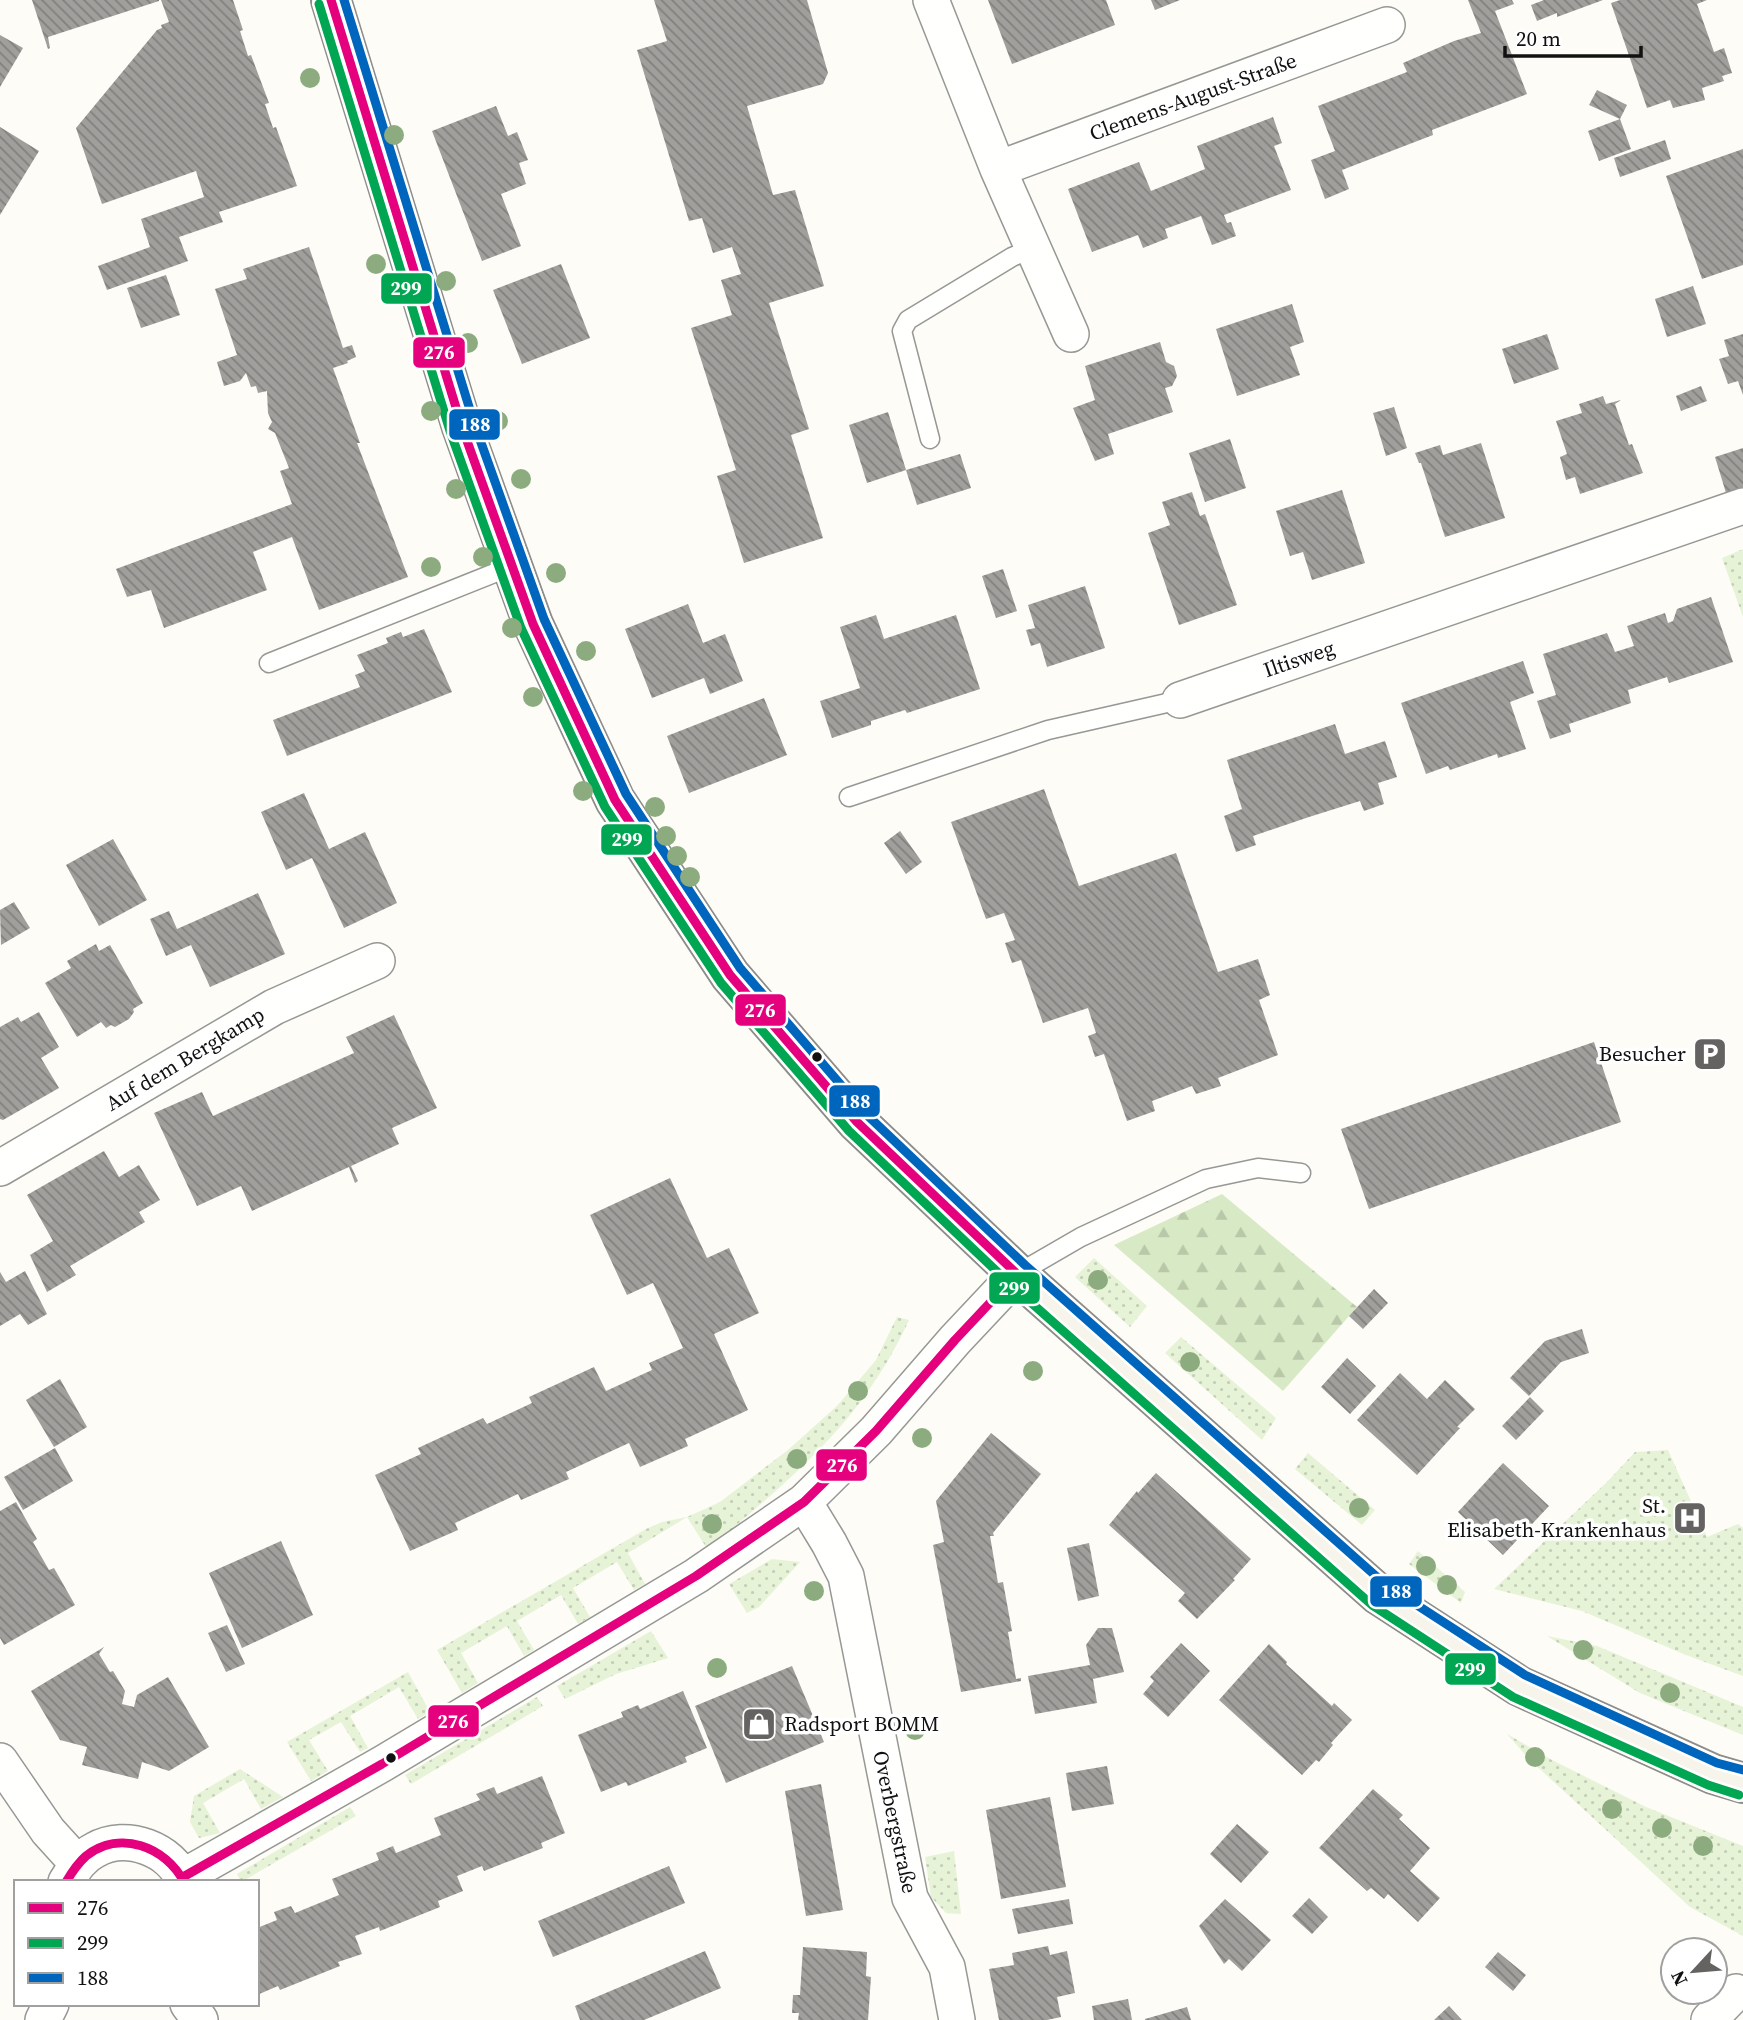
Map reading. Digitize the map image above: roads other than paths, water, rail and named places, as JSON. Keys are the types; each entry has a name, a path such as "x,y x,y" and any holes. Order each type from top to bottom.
{"main road":[{"path":"331,0 462,427 533,624 615,800 730,975 857,1122 1017,1274 1379,1595 1519,1686 1713,1774 1743,1783"}],"street":[{"path":"931,0 998,169 1071,334"},
{"name":"Clemens-August-Straße","path":"998,169 1387,25"},
{"name":"Iltisweg","path":"1180,700 1743,506"},
{"name":"Auf dem Bergkamp","path":"0,1168 274,1007 377,961"},
{"path":"0,1761 48,1831 71,1873 97,1849 121,1843 145,1846 167,1858 183,1880 696,1576 804,1502 876,1431 1017,1274"},
{"name":"Overbergstraße","path":"804,1502 846,1576 910,1898 947,1967 957,2020"},
{"path":"1709,2020 1735,1992"}],"lane":[{"path":"930,439 902,331 908,320 1033,247"},
{"path":"269,663 512,566"},
{"name":"Iltisweg","path":"849,797 1048,730 1180,700"},
{"path":"1017,1274 1080,1237 1206,1180 1258,1168 1301,1173"}],"place":[{"name":"Besucher","path":"1710,1054"},
{"name":"St. Elisabeth-Krankenhaus","path":"1690,1518"},
{"name":"Radsport BOMM","path":"759,1724"}]}
